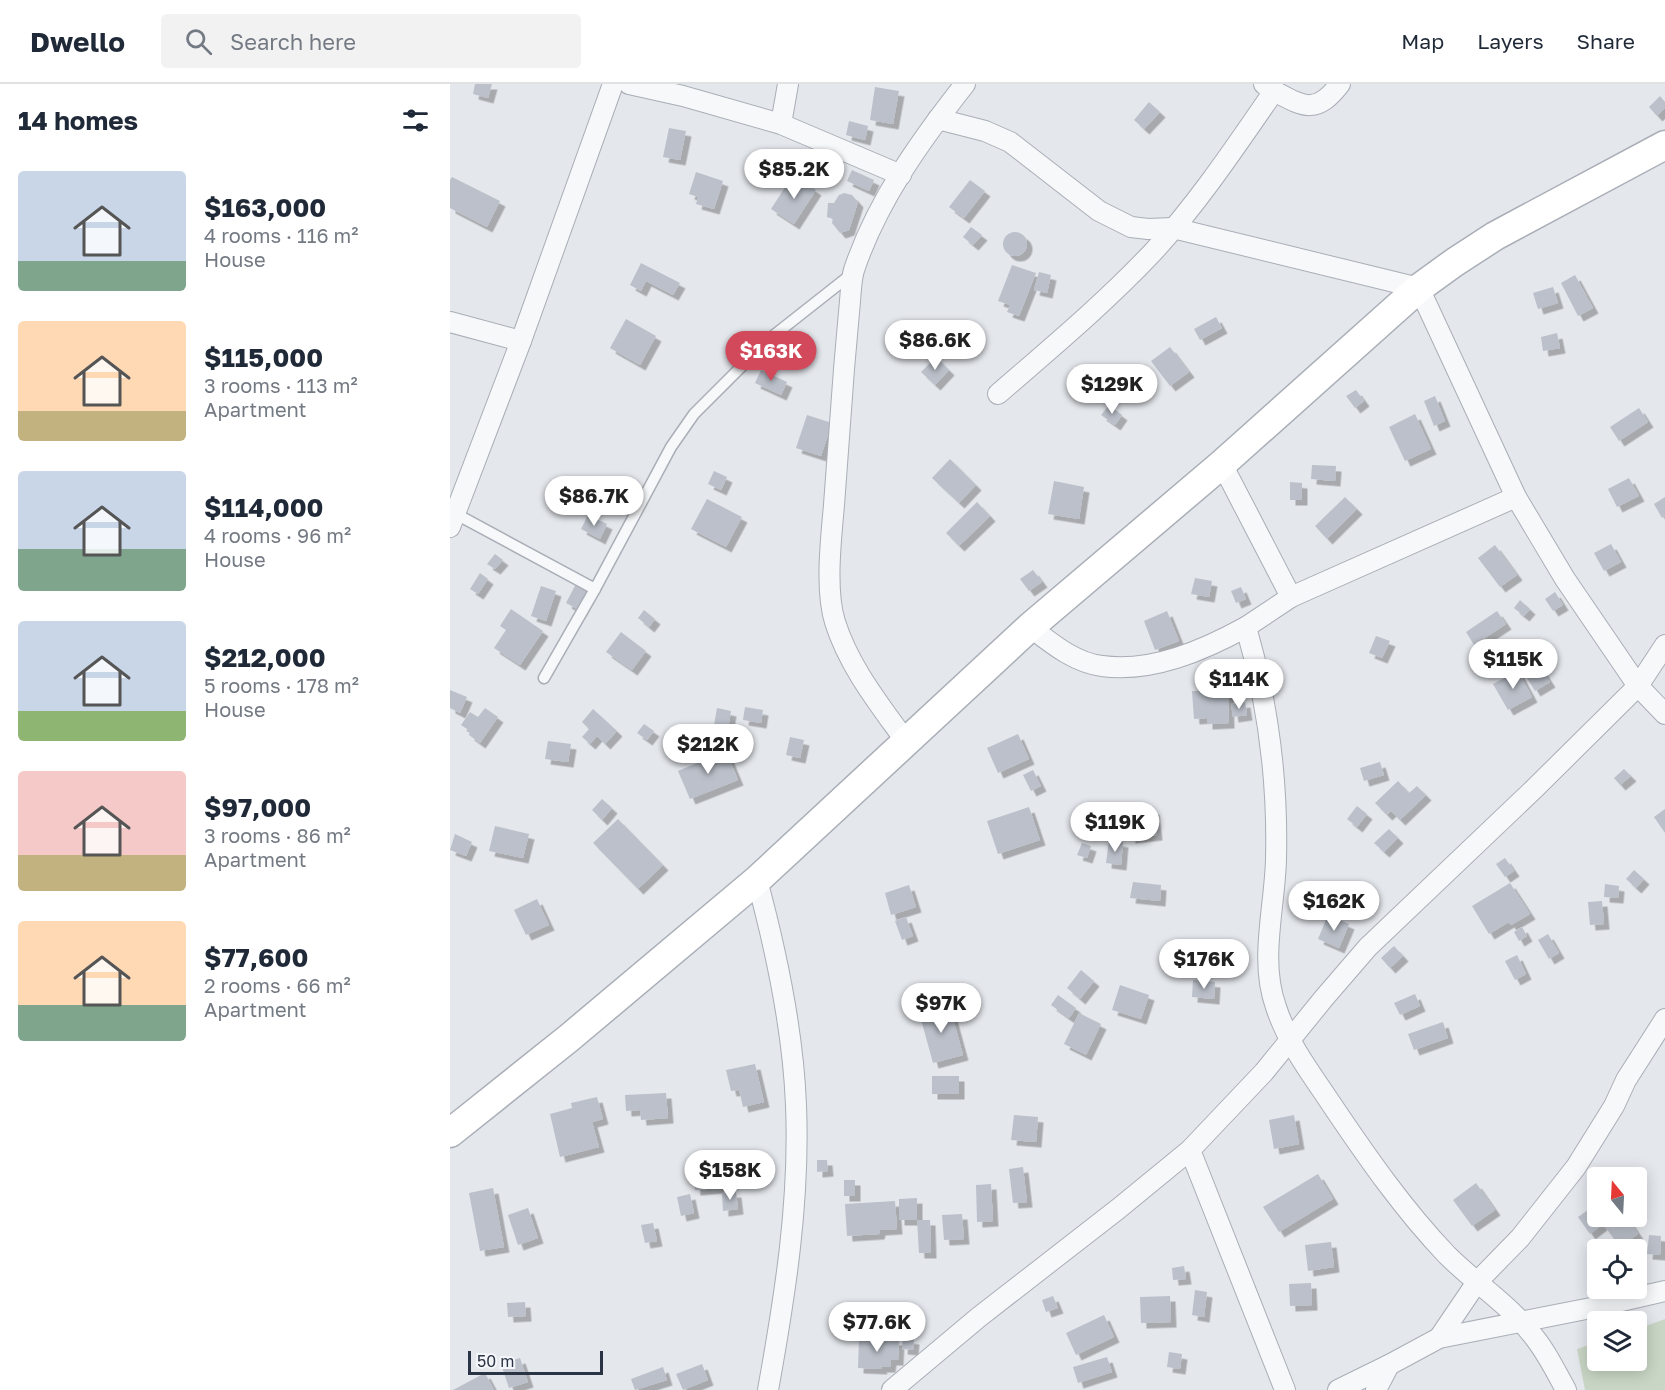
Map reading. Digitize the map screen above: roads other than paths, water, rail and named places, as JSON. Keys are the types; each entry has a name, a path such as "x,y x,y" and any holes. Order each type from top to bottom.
{"street":[{"path":"453,521 521,341 613,84"},
{"path":"629,84 683,96 782,124 901,175"},
{"path":"782,124 788,84"},
{"path":"907,743 863,680 844,645 835,621 831,599 831,543 853,273 882,205 938,119 965,84"},
{"path":"998,394 1122,285 1173,228 1226,160 1269,88 1299,104 1311,106 1330,98 1340,84"},
{"path":"938,119 985,131 1010,142 1100,211 1131,226 1148,229 1173,228 1419,288"},
{"path":"450,1133 569,1038 757,880 1030,627 1222,464 1419,288 1455,261 1495,236 1665,145"},
{"path":"1419,288 1516,497 1565,579 1638,686 1665,714"},
{"path":"450,322 521,341"},
{"path":"1222,464 1291,597"},
{"path":"1030,627 1075,657 1101,666 1139,666 1186,655 1246,627 1291,597 1516,497"},
{"path":"1246,627 1259,670 1272,752 1276,860 1269,950 1271,992 1290,1042 1359,1145 1419,1223 1452,1260 1520,1322 1545,1352 1566,1390"},
{"path":"892,1390 986,1311 1190,1150 1290,1042 1368,947 1638,686 1665,645"},
{"path":"757,880 782,985 796,1104 796,1157 791,1240 782,1313 768,1390"},
{"path":"1439,1338 1477,1282 1520,1238 1576,1167 1614,1106 1626,1080 1665,1019"},
{"path":"1190,1150 1284,1390"},
{"path":"1338,1390 1439,1338 1665,1291"},
{"path":"1376,1390 1389,1365"}],"lane":[{"path":"544,678 596,589 671,447 694,414 768,340 853,273"},
{"path":"453,521 596,589"}]}
